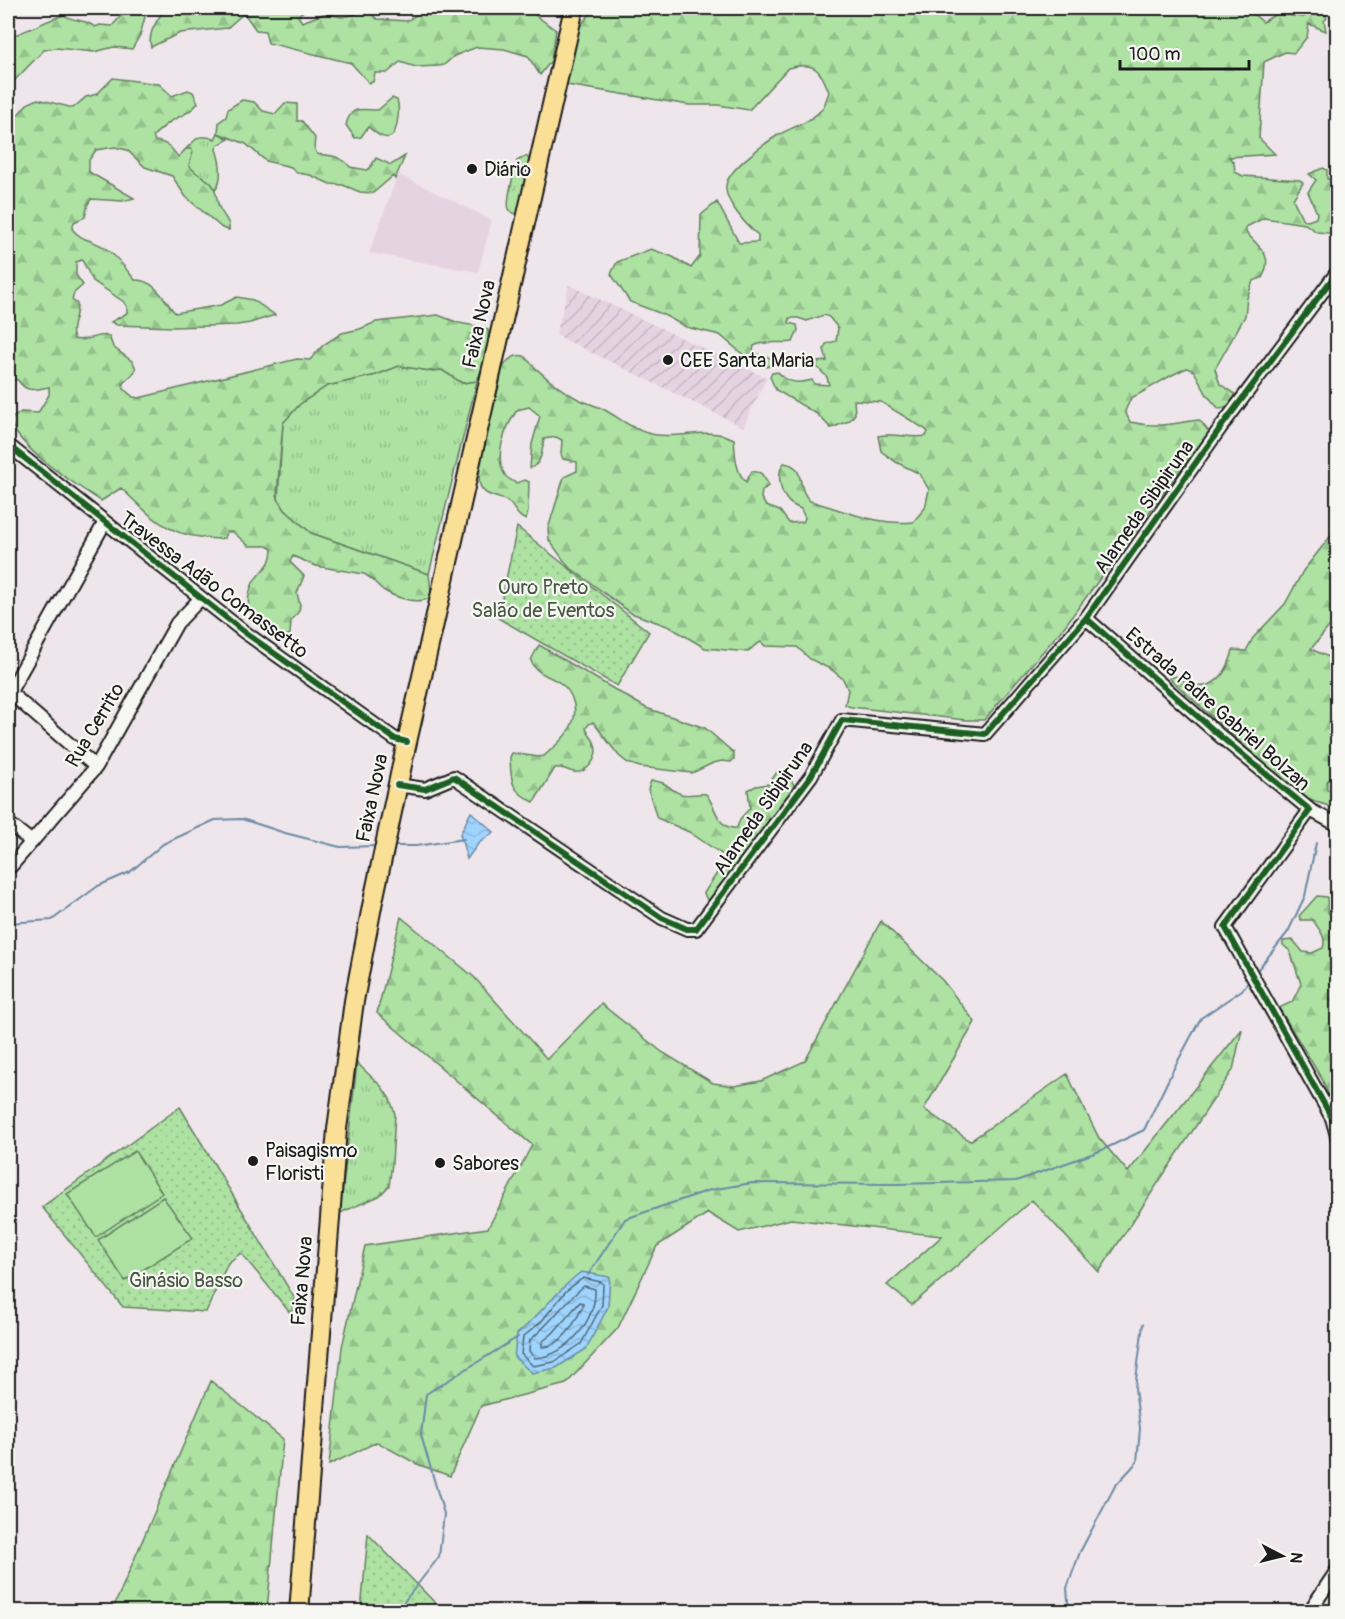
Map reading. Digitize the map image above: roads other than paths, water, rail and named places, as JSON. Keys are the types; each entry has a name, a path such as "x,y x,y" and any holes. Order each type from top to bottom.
{"highway":[{"name":"Faixa Nova","path":"299,1611 337,1129 364,943 406,742 574,8"}],"street":[{"name":"Alameda Sibipiruna","path":"397,785 425,789 454,777 662,918 687,929 696,929 811,776 842,720 985,734 1086,618 1221,427 1338,271"},
{"name":"Travessa Adão Comassetto","path":"8,445 243,631 395,739 406,742"},
{"path":"96,767 8,693 105,522"},
{"name":"Rua Cerrito","path":"11,866 96,767 177,623 201,598"},
{"name":"Estrada Padre Gabriel Bolzan","path":"1086,618 1310,810 1226,927 1332,1118 1338,1139"},
{"path":"1310,810 1338,825"},
{"path":"8,823 32,842"},
{"path":"1309,1611 1338,1569"}],"water":[{"path":"471,812 494,832 478,844 467,859 460,834"},
{"path":"581,1272 610,1277 608,1307 586,1349 556,1368 532,1373 514,1357 517,1334"}],"waterway":[{"path":"8,923 52,920 98,886 130,872 163,844 215,820 242,819 340,847 378,846"},
{"path":"392,846 416,846 464,839"},
{"path":"1255,973 1288,932 1305,896 1316,843"},
{"path":"588,1275 625,1219 710,1190 752,1183 898,1184 1016,1181 1100,1151 1144,1130 1201,1018 1242,990 1250,980"},
{"path":"1069,1612 1067,1588 1080,1552 1115,1486 1137,1462 1140,1428 1135,1388 1143,1324"},
{"path":"396,1612 439,1557 444,1514 421,1435 426,1394 518,1337"}],"place":[{"name":"Diário","path":"472,169"},
{"name":"CEE Santa Maria","path":"668,360"},
{"name":"Paisagismo Floristi","path":"253,1161"},
{"name":"Sabores","path":"440,1163"}],"park label":[{"name":"Ouro Preto Salão de Eventos","path":"543,598"},
{"name":"Ginásio Basso","path":"186,1280"}]}
